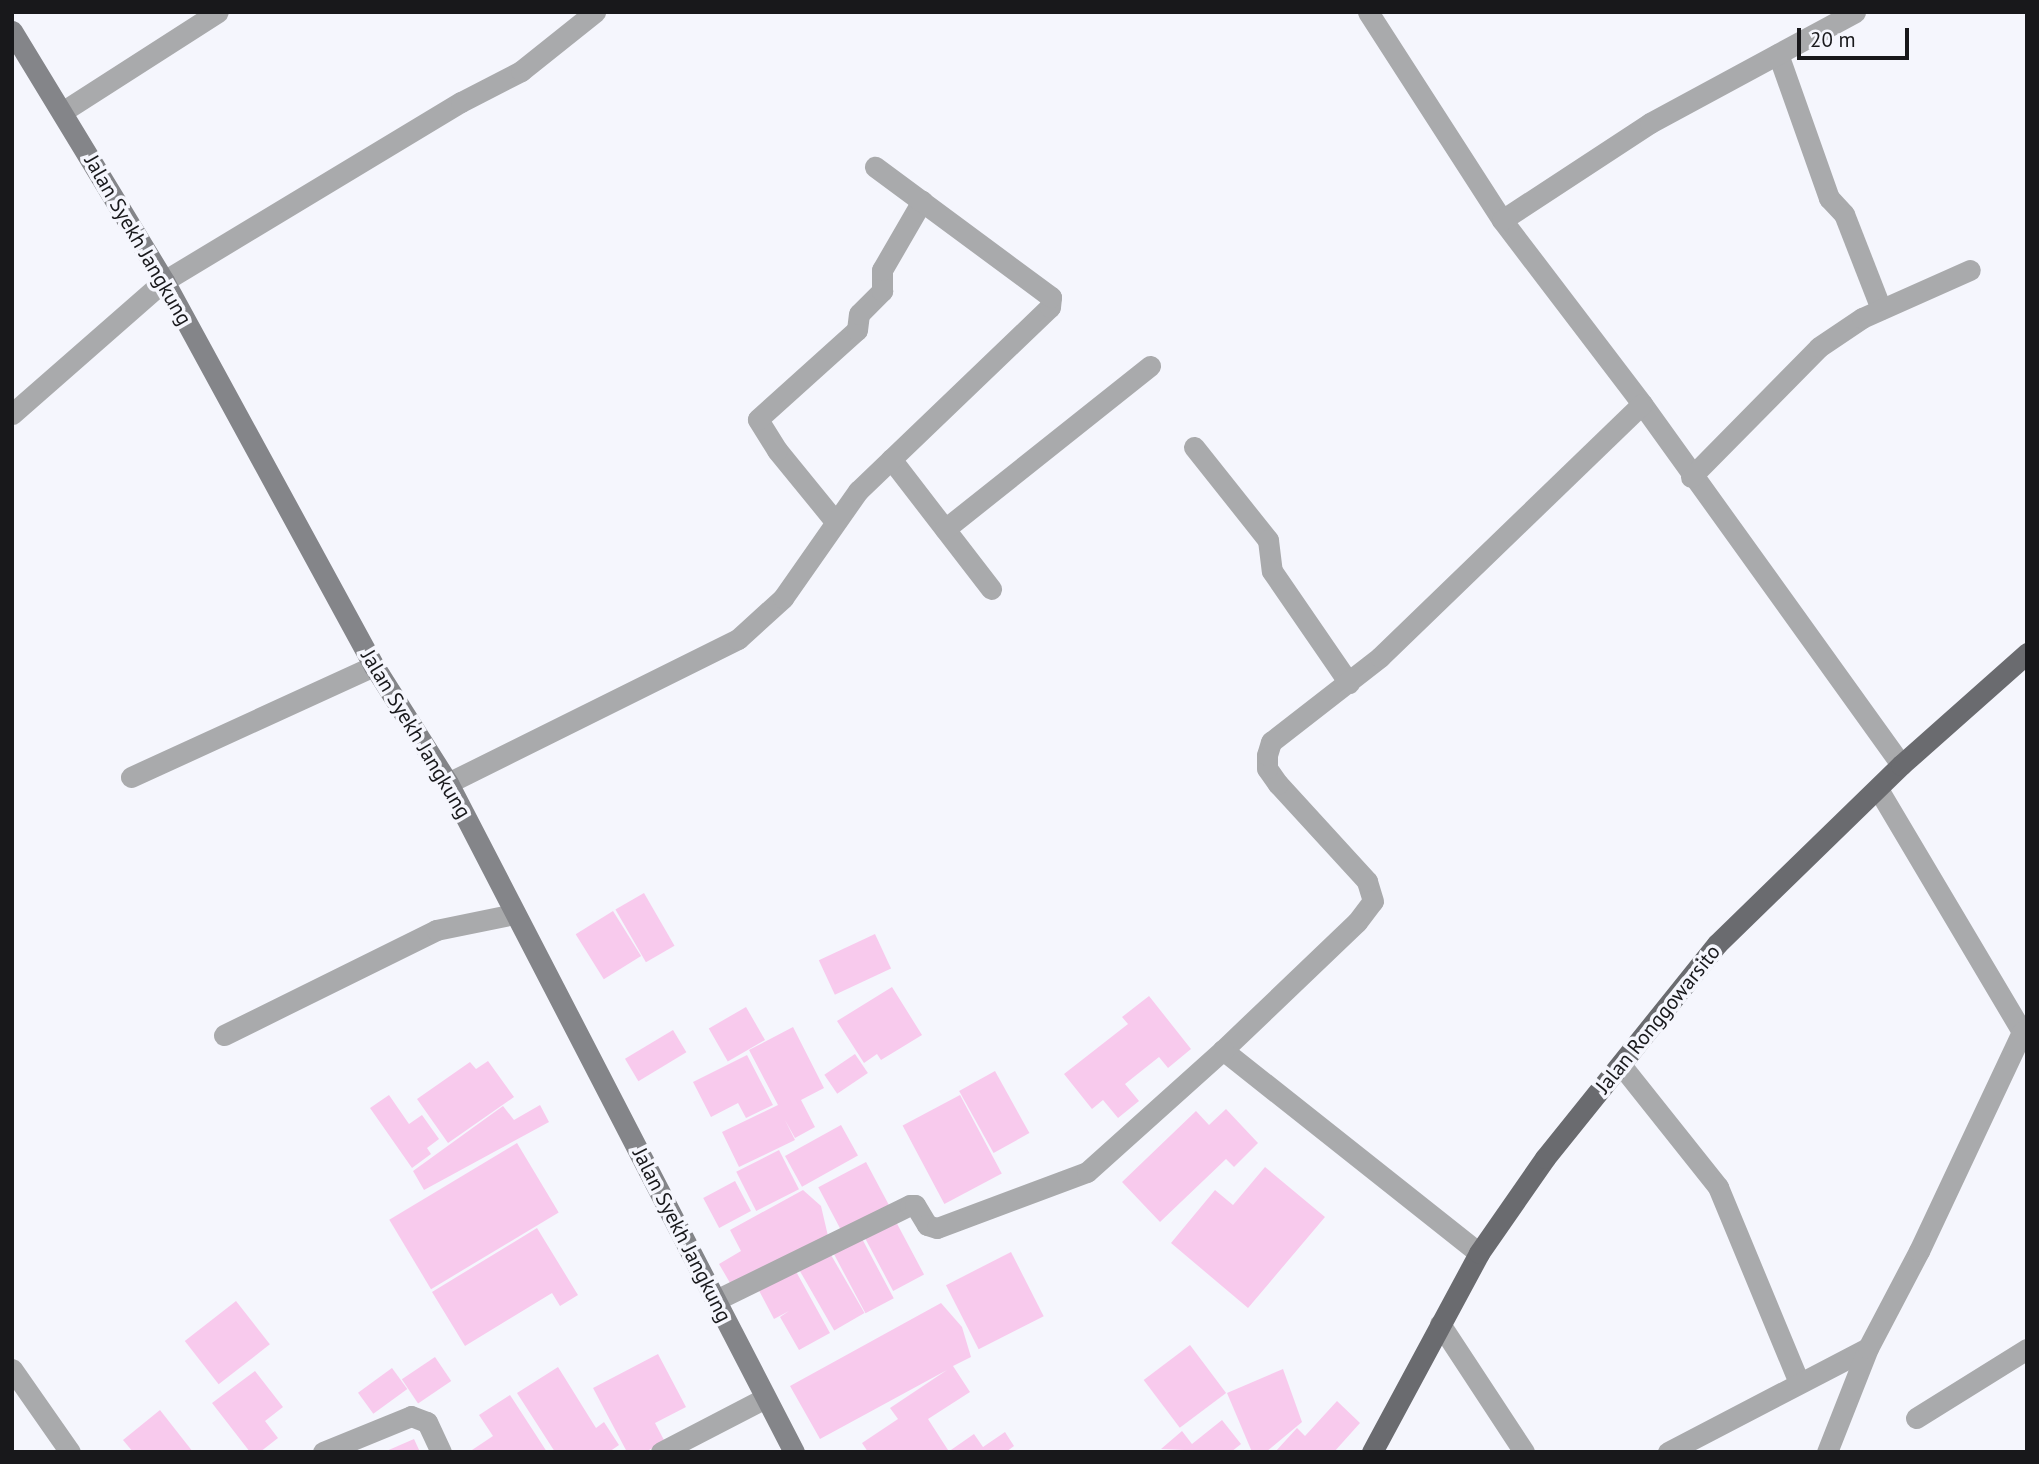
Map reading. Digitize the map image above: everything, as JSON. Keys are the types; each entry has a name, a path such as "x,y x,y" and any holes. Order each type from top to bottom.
{"main road":[{"name":"Jalan Syekh Jangkung","path":"12,31 164,281 374,666 448,783 794,1452"},
{"name":"Jalan Ronggowarsito","path":"1372,1452 1479,1253 1545,1158 1717,944 1901,765 2027,653"}],"street":[{"path":"62,112 218,12"},
{"path":"12,414 164,281 461,102 521,71 595,12"},
{"path":"1368,12 1502,220 1642,404 1691,477 1901,765"},
{"path":"1502,220 1650,123 1855,12"},
{"path":"1778,54 1829,198 1844,214 1881,309"},
{"path":"448,783 738,639 783,598 834,520 891,459 1052,300 874,167"},
{"path":"834,520 758,419 856,330 859,314 882,290 882,270 922,201"},
{"path":"1691,477 1800,364 1881,309 1970,270"},
{"path":"946,530 1150,366"},
{"path":"716,1300 910,1205 915,1205 928,1225 937,1228 1087,1172 1223,1050 1357,922 1373,901 1367,881 1267,768 1271,742 1349,682 1642,404"},
{"path":"1194,447 1269,540 1272,571 1349,682"},
{"path":"891,459 991,589"},
{"path":"131,778 374,666"},
{"path":"1827,1452 1868,1348 1919,1251 2024,1036 1878,789"},
{"path":"224,1035 436,930 514,914"},
{"path":"1223,1050 1479,1253"},
{"path":"1621,1065 1718,1187 1799,1382"},
{"path":"1440,1324 1524,1452"},
{"path":"1668,1452 1868,1348"},
{"path":"1916,1418 2027,1349"},
{"path":"12,1369 70,1452"},
{"path":"661,1452 765,1398"},
{"path":"323,1452 411,1416 427,1422 442,1452"}],"building":[{"path":"644,893 674,946 646,962 615,910"},
{"path":"613,911 641,956 604,979 576,934"},
{"path":"875,934 891,968 835,995 819,960"},
{"path":"892,987 922,1035 881,1060 877,1054 864,1063 837,1021"},
{"path":"1149,996 1191,1049 1168,1068 1159,1057 1125,1084 1139,1101 1118,1118 1103,1100 1092,1109 1064,1074 1128,1024 1122,1017"},
{"path":"746,1007 765,1040 728,1061 709,1028"},
{"path":"793,1027 824,1088 801,1100 815,1127 795,1138 785,1120 795,1140 739,1167 722,1132 778,1105 749,1050"},
{"path":"673,1030 686,1052 638,1081 625,1059"},
{"path":"855,1054 868,1073 837,1094 824,1075"},
{"path":"747,1055 773,1105 746,1118 738,1103 711,1117 693,1082"},
{"path":"488,1061 514,1097 448,1143 417,1099 470,1062 476,1069"},
{"path":"995,1071 1029,1133 994,1153 959,1091"},
{"path":"389,1095 409,1124 422,1115 439,1139 427,1148 431,1154 412,1168 370,1108"},
{"path":"960,1095 1002,1174 944,1204 903,1126"},
{"path":"540,1105 549,1122 424,1190 413,1171 503,1106 514,1120"},
{"path":"1226,1109 1258,1143 1234,1167 1226,1159 1160,1222 1122,1182 1196,1111 1209,1125"},
{"path":"841,1125 858,1156 802,1187 785,1156"},
{"path":"517,1143 559,1212 431,1289 389,1220"},
{"path":"779,1150 799,1189 756,1211 736,1172"},
{"path":"866,1162 892,1211 844,1236 818,1187"},
{"path":"1265,1167 1325,1217 1248,1308 1171,1243 1215,1190 1233,1205"},
{"path":"735,1181 751,1211 719,1228 703,1198"},
{"path":"803,1190 821,1206 828,1236 733,1288 719,1264 741,1251 730,1230"},
{"path":"894,1218 924,1275 893,1291 863,1234"},
{"path":"537,1228 578,1295 560,1306 552,1293 465,1346 432,1292"},
{"path":"859,1233 894,1298 865,1313 831,1248"},
{"path":"827,1248 865,1313 834,1330 797,1266"},
{"path":"1011,1252 1044,1316 979,1349 946,1285"},
{"path":"793,1266 830,1333 799,1350 780,1317 789,1311 774,1319 756,1285"},
{"path":"236,1301 270,1344 219,1384 185,1341"},
{"path":"941,1303 962,1327 971,1357 953,1366 970,1392 928,1419 948,1450 868,1452 862,1443 898,1419 890,1408 947,1370 820,1439 790,1386"},
{"path":"1190,1345 1226,1393 1180,1428 1144,1380"},
{"path":"658,1354 686,1407 655,1423 665,1442 645,1452 627,1452 593,1388"},
{"path":"435,1357 451,1381 418,1403 402,1379"},
{"path":"558,1367 596,1428 604,1422 619,1445 609,1452 555,1452 517,1393"},
{"path":"392,1368 407,1389 373,1414 358,1393"},
{"path":"1283,1369 1302,1422 1266,1452 1252,1452 1227,1393"},
{"path":"255,1371 283,1407 265,1421 278,1438 260,1452 250,1452 212,1403"},
{"path":"510,1395 547,1452 469,1452 493,1436 479,1415"},
{"path":"1337,1401 1360,1423 1334,1452 1275,1452 1297,1428 1305,1436"},
{"path":"160,1410 193,1452 133,1452 123,1440"},
{"path":"1222,1420 1241,1444 1231,1452 1161,1449 1182,1431 1192,1444"},
{"path":"1005,1432 1014,1446 1006,1452 948,1452 974,1434 983,1447"},
{"path":"414,1439 420,1452 384,1452"}]}
